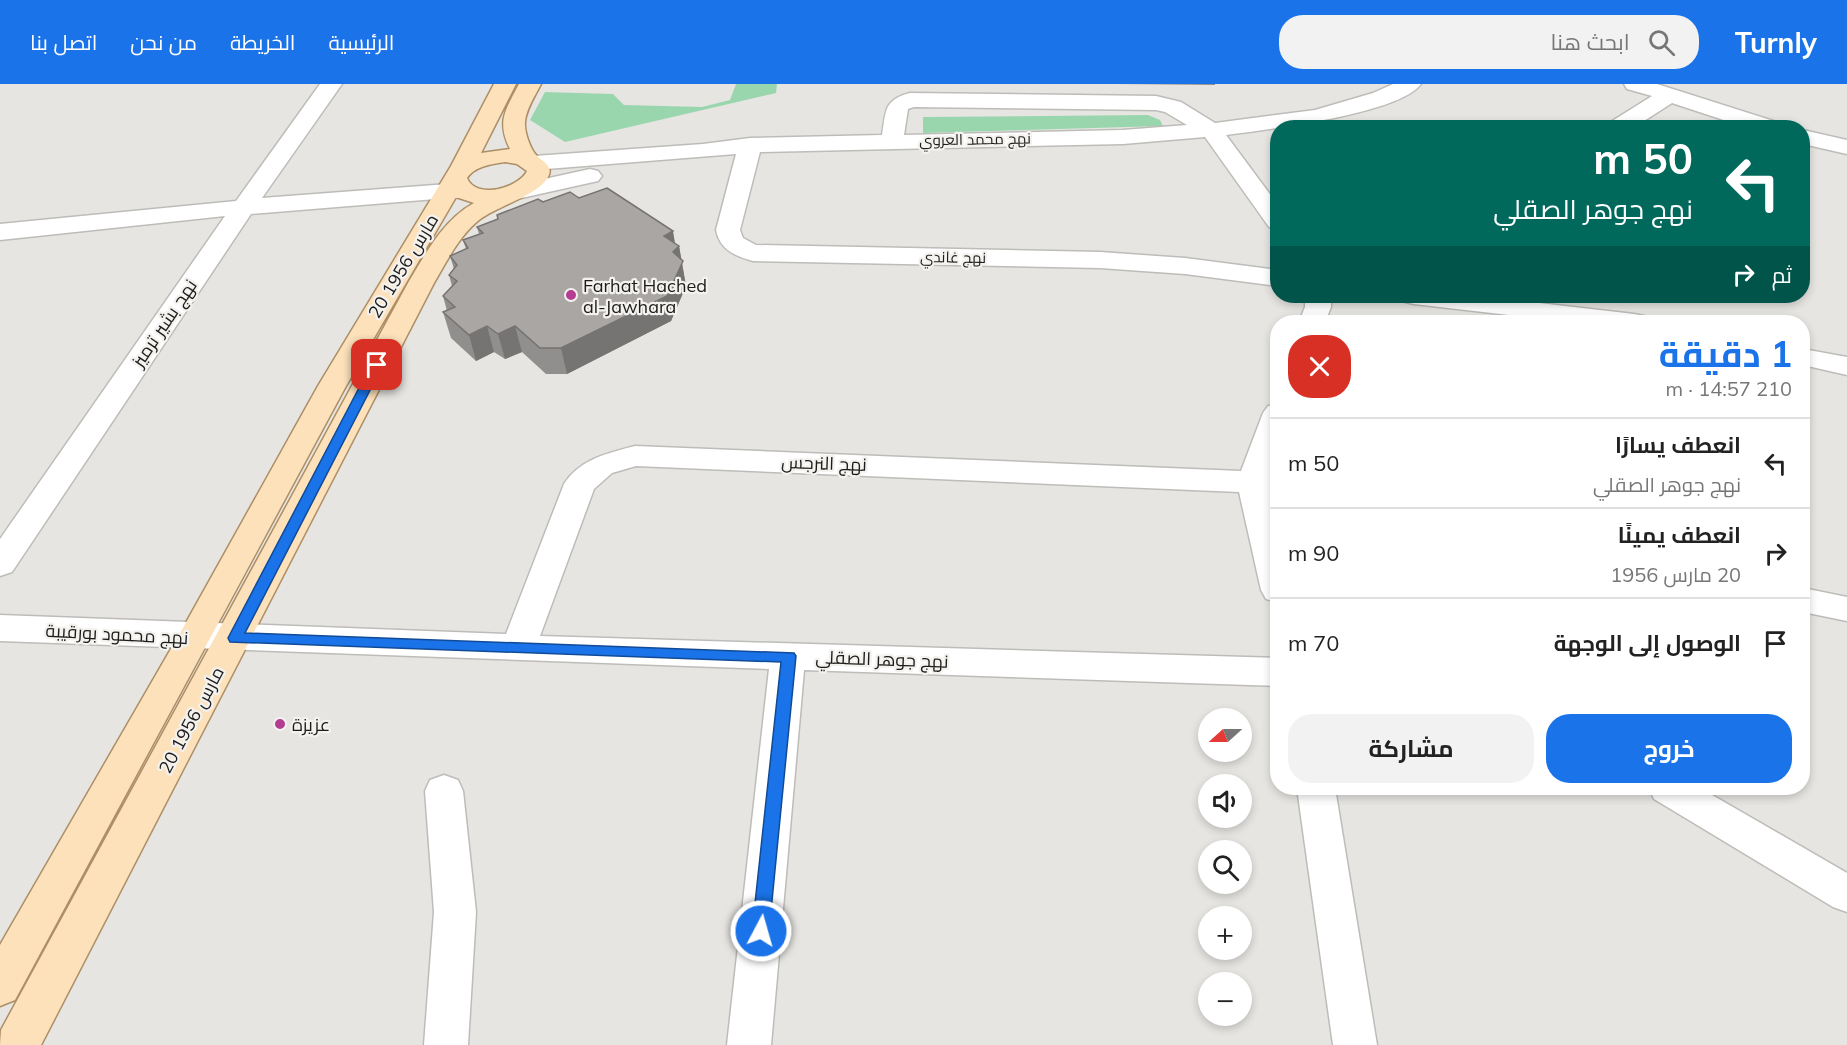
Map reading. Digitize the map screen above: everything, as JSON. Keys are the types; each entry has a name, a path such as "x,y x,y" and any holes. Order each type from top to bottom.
{"main road":[{"name":"20 مارس 1956","path":"0,986 332,386 457,182 505,84"},
{"path":"530,84 513,120 513,133 531,161"},
{"path":"512,193 484,196 457,182 479,160 505,155 531,161"},
{"name":"20 مارس 1956","path":"18,1045 235,638 366,385 442,249 470,214 534,181 538,168 531,161"}],"street":[{"name":"نهج بشير ترميز","path":"0,564 243,208 331,84"},
{"name":"نهج محمد العروي","path":"1287,120 1317,116 1381,98 1410,84"},
{"path":"1635,84 1747,120"},
{"path":"1630,120 1669,95"},
{"path":"892,141 898,106 910,100 1156,103 1173,107 1211,130 1270,211"},
{"name":"نهج محمد العروي","path":"531,161 703,151 750,145 1123,137 1211,130 1270,122"},
{"path":"1810,139 1847,147"},
{"name":"نهج غاندي","path":"750,145 728,230 729,237 734,244 753,253 1100,260 1185,266 1270,277"},
{"path":"512,193 703,151"},
{"path":"0,232 184,212 243,208 457,182"},
{"path":"1473,303 1575,315"},
{"path":"1810,358 1847,366"},
{"name":"نهج النرجس","path":"518,648 580,483 602,466 635,456 1265,485"},
{"path":"1270,457 1265,485 1270,525"},
{"path":"1810,601 1847,609"},
{"name":"نهج محمود بورقيبة","path":"0,628 235,638"},
{"name":"نهج جوهر الصقلي","path":"235,638 1270,672"},
{"path":"749,1045 789,656"},
{"path":"444,791 455,912 446,1045"},
{"path":"1317,795 1355,1045"},
{"path":"1680,795 1847,894"}],"green space":[{"path":"736,84 777,84 776,93 565,142 530,120 545,92 613,94 624,105 702,107 730,100"},
{"path":"1148,115 1160,120 1163,126 923,133 923,117"}],"building":[{"name":"Farhat Hached al-Jawhara","path":"607,188 673,231 664,236 679,246 673,252 683,261 667,296 561,348 540,348 515,326 498,334 487,326 469,335 443,312 455,307 443,296 457,281 449,275 457,265 450,256 468,248 463,240 483,233 477,227 498,219 497,215 538,199 543,202 570,192 579,198"}],"place":[{"name":"Farhat Hached al-Jawhara","path":"571,295"},
{"name":"عزيزة","path":"280,724"}],"route":[{"path":"377,365 235,638 789,656 761,931"}]}
